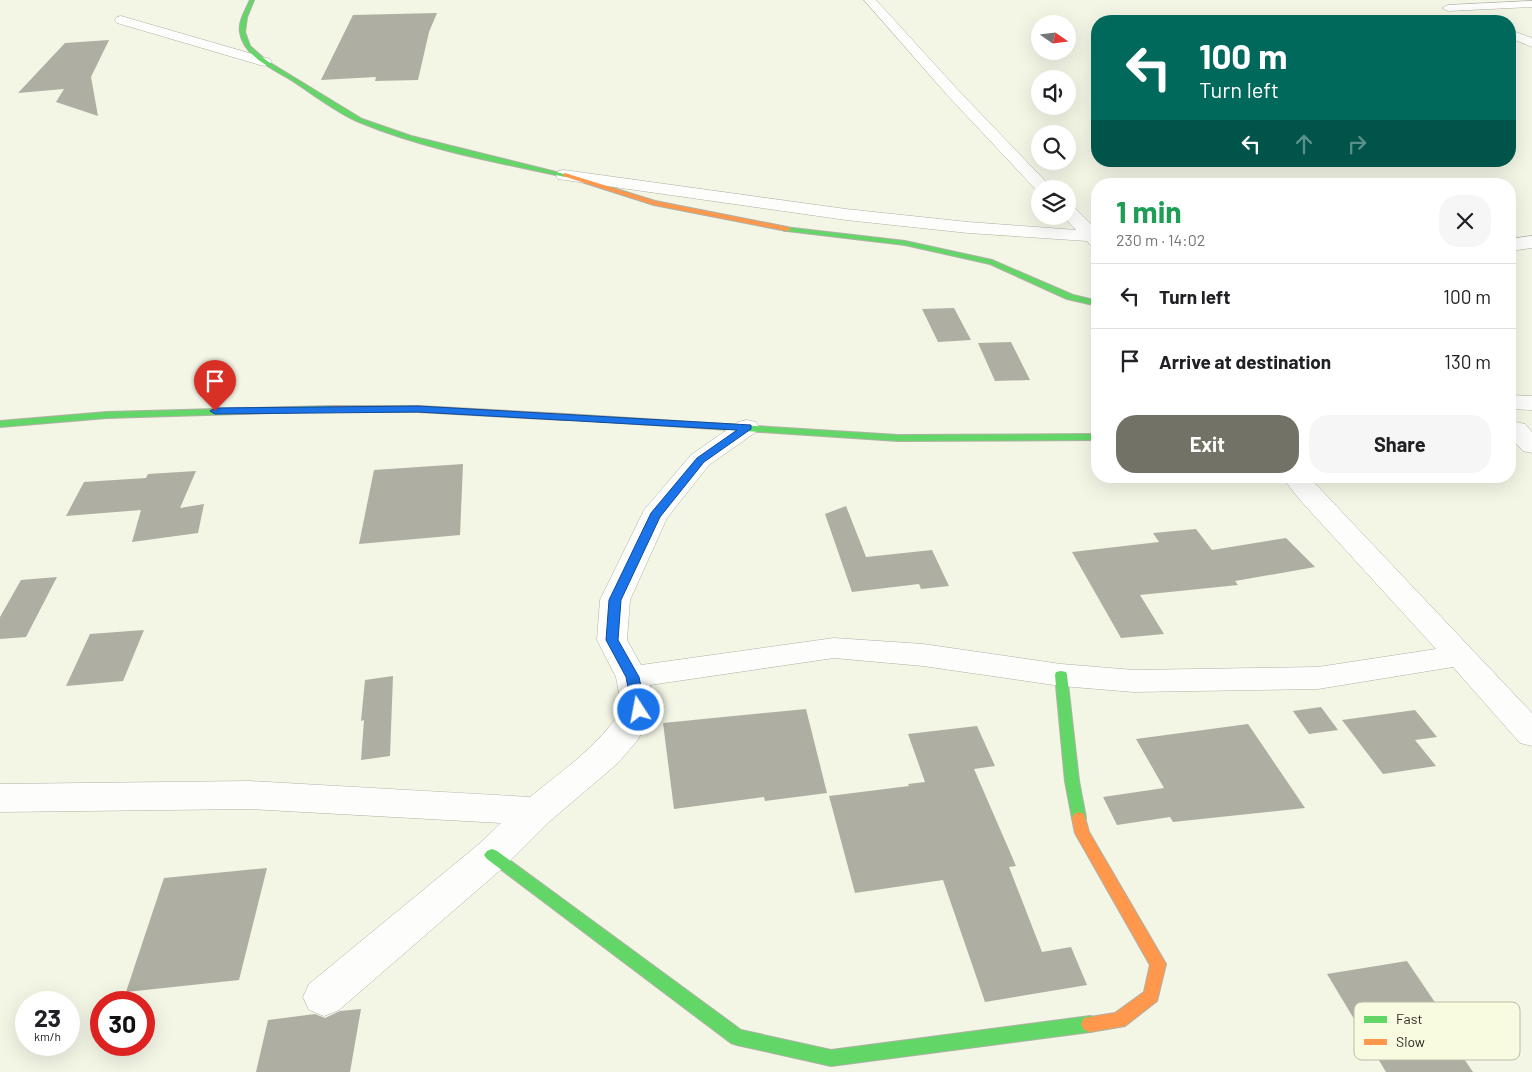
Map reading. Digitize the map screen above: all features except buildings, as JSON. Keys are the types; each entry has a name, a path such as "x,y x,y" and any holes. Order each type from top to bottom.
{"street":[{"path":"252,0 245,17 242,32 248,47 264,62 360,120 409,137 479,156 564,175 654,203 789,229 905,242 992,262 1070,297 1091,302"},
{"path":"870,0 953,94 1037,180"},
{"path":"1434,3 1465,15"},
{"path":"1448,8 1532,4"},
{"path":"121,20 264,62"},
{"path":"1516,36 1532,43"},
{"path":"564,175 839,214 1091,239"},
{"path":"1076,220 1091,236"},
{"path":"1516,244 1532,242"},
{"path":"1516,402 1532,403"},
{"path":"0,424 107,414 289,409 418,409 747,427 898,438 1091,436"},
{"path":"324,997 492,855 537,811 605,755 625,732 639,710 632,677 612,640 615,600 654,516 700,460 747,427"},
{"path":"1300,483 1315,502 1359,546 1458,656 1532,734"},
{"path":"632,677 834,648 923,655 1061,675 1134,681 1318,678 1458,656"},
{"path":"492,855 737,1037 831,1058 1119,1020 1151,996 1158,964 1082,833 1072,780 1061,675"},
{"path":"0,798 249,795 537,811"}],"traffic: fast":[{"path":"252,0 245,17 242,32 248,47 265,62 360,120 409,137 479,156 565,175"},
{"path":"787,229 905,243 992,262 1070,297 1091,302"},
{"path":"0,424 107,415 333,409"},
{"path":"565,417 898,438 1091,437"},
{"path":"1061,675 1072,781 1079,818"},
{"path":"492,855 737,1037 831,1058 1090,1024"}],"traffic: slow":[{"path":"565,175 654,203 787,229"},
{"path":"333,409 418,409 565,417"},
{"path":"1079,818 1082,833 1158,964 1151,996 1119,1020 1090,1024"}],"route":[{"path":"215,411 418,409 747,427 700,460 654,516 615,600 612,640 632,677 639,710"}]}
